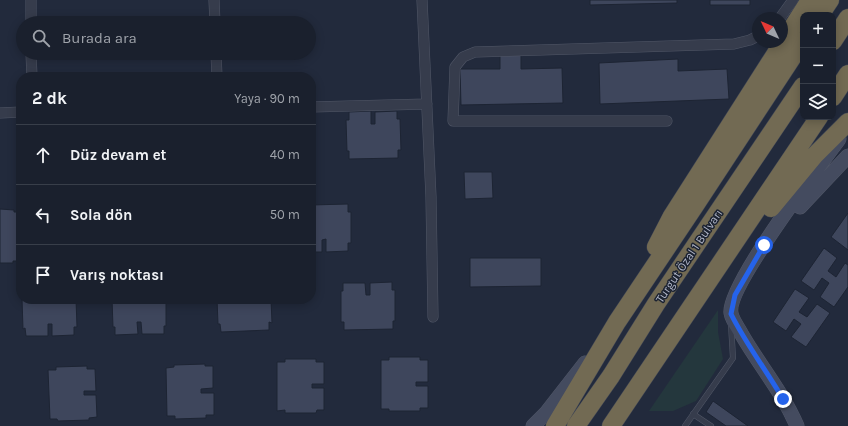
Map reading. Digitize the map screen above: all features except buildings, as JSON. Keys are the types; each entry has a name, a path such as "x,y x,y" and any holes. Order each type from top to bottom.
{"highway":[{"name":"Turgut Özal 1 Bulvarı","path":"617,322 672,216 810,0"},
{"path":"822,12 830,0"},
{"path":"836,36 848,18"},
{"name":"Turgut Özal 1 Bulvarı","path":"555,426 617,322 694,208 800,46"},
{"path":"836,92 848,74"},
{"name":"Turgut Özal 1 Bulvarı","path":"576,426 611,376 656,304 800,90"},
{"path":"613,423 817,120"},
{"path":"694,303 797,175 848,122"}],"main road":[{"path":"797,426 770,376 754,355 731,314 735,295 764,245 848,128"},
{"path":"764,245 848,156"},
{"path":"533,426 546,413 617,322"}],"street":[{"path":"31,0 31,16"},
{"path":"214,0 215,16"},
{"path":"422,0 431,197 434,317"},
{"path":"784,12 793,0"},
{"path":"667,122 453,121 455,67 463,57 475,52 734,44 752,39"},
{"path":"31,60 32,72"},
{"path":"217,60 218,72"},
{"path":"316,107 427,104"},
{"path":"0,113 16,112"}],"lane":[{"path":"685,426 733,358 731,314"},
{"path":"693,414 711,426"}],"shaded area":[{"path":"718,310 718,332 723,359 696,401 673,411 649,411"}],"route":[{"path":"764,245 735,295 731,314 754,355 770,376 783,399"}]}
